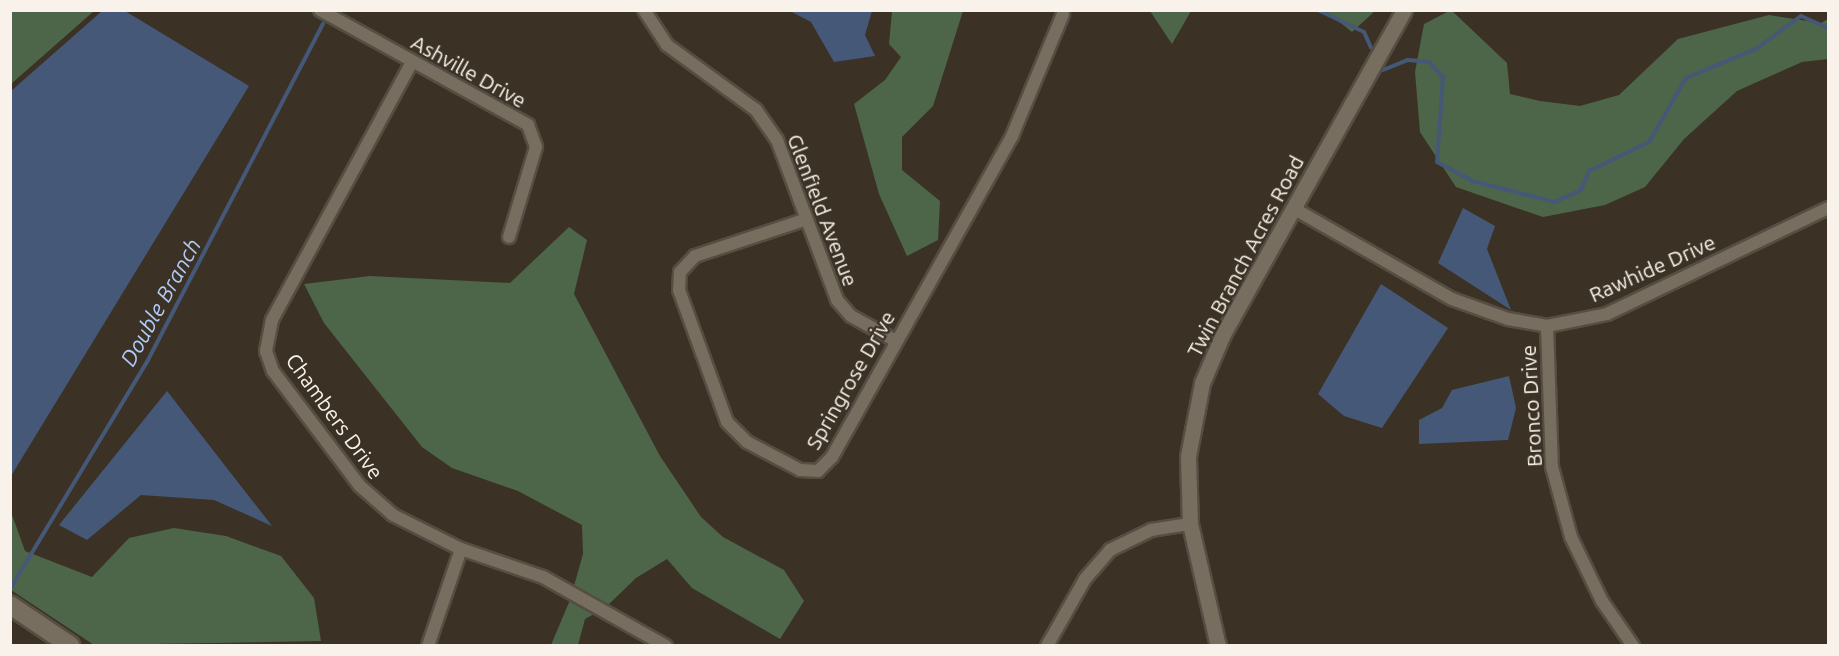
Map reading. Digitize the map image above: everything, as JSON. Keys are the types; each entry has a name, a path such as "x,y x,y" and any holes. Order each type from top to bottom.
{"main road":[{"path":"10,605 71,645"}],"street":[{"name":"Ashville Drive","path":"320,10 502,109 535,135 509,237"},
{"name":"Glenfield Avenue","path":"644,10 667,45 756,110 777,140 804,220 837,300 851,316 896,341"},
{"name":"Twin Branch Acres Road","path":"1218,645 1190,524 1188,456 1202,383 1223,334 1404,10"},
{"name":"Springrose Drive","path":"804,220 695,256 680,272 679,290 727,422 747,442 800,470 818,471 832,457 1012,136 1063,14"},
{"name":"Chambers Drive","path":"412,62 272,320 266,351 273,371 370,497 406,524 461,549 543,577 666,645"},
{"name":"Rawhide Drive","path":"1293,208 1452,298 1508,319 1547,326 1607,314 1828,208"},
{"name":"Bronco Drive","path":"1547,326 1552,467 1563,507 1602,601 1633,645"},
{"path":"1047,645 1085,579 1110,550 1151,530 1190,524"},
{"path":"428,645 461,549"}],"green space":[{"path":"11,10 94,10 94,11 11,84"},
{"path":"1451,10 1507,63 1510,94 1540,101 1580,106 1619,95 1678,39 1769,15 1821,23 1828,19 1828,59 1802,62 1737,91 1684,139 1645,187 1605,205 1543,217 1456,187 1420,132 1415,72 1424,24"},
{"path":"892,11 963,11 933,106 902,137 902,170 940,201 938,240 907,256 879,194 854,104 885,80 901,57 889,44"},
{"path":"1150,11 1191,11 1172,44"},
{"path":"1326,11 1375,11 1352,32"},
{"path":"569,227 587,240 574,294 660,456 701,517 723,537 784,570 804,601 780,639 692,588 667,559 636,578 608,605 574,586 583,554 582,525 518,491 452,468 422,447 324,323 304,284 370,276 510,283"},
{"path":"11,512 25,551 92,577 129,538 174,528 226,536 281,556 314,598 321,641 94,645 11,590"},
{"path":"570,600 594,614 585,619 578,645 551,645"}],"water":[{"path":"102,11 125,11 249,86 11,476 11,91"},
{"path":"790,11 872,11 865,35 875,56 834,62 811,22"},
{"path":"1463,208 1495,226 1487,249 1511,310 1438,263"},
{"path":"1381,284 1448,328 1382,428 1344,416 1318,394"},
{"path":"1509,376 1516,408 1508,440 1419,444 1419,420 1442,408 1452,390"},
{"path":"167,391 272,526 214,500 141,495 87,540 59,525"}],"waterway":[{"name":"Double Branch","path":"1318,10 1364,32 1371,48"},
{"name":"Double Branch","path":"1383,70 1408,60 1429,62 1443,77 1437,162 1472,181 1555,202 1581,190 1589,171 1649,142 1686,78 1756,49 1801,16 1828,28"},
{"name":"Double Branch","path":"10,589 148,360 323,24"}]}
